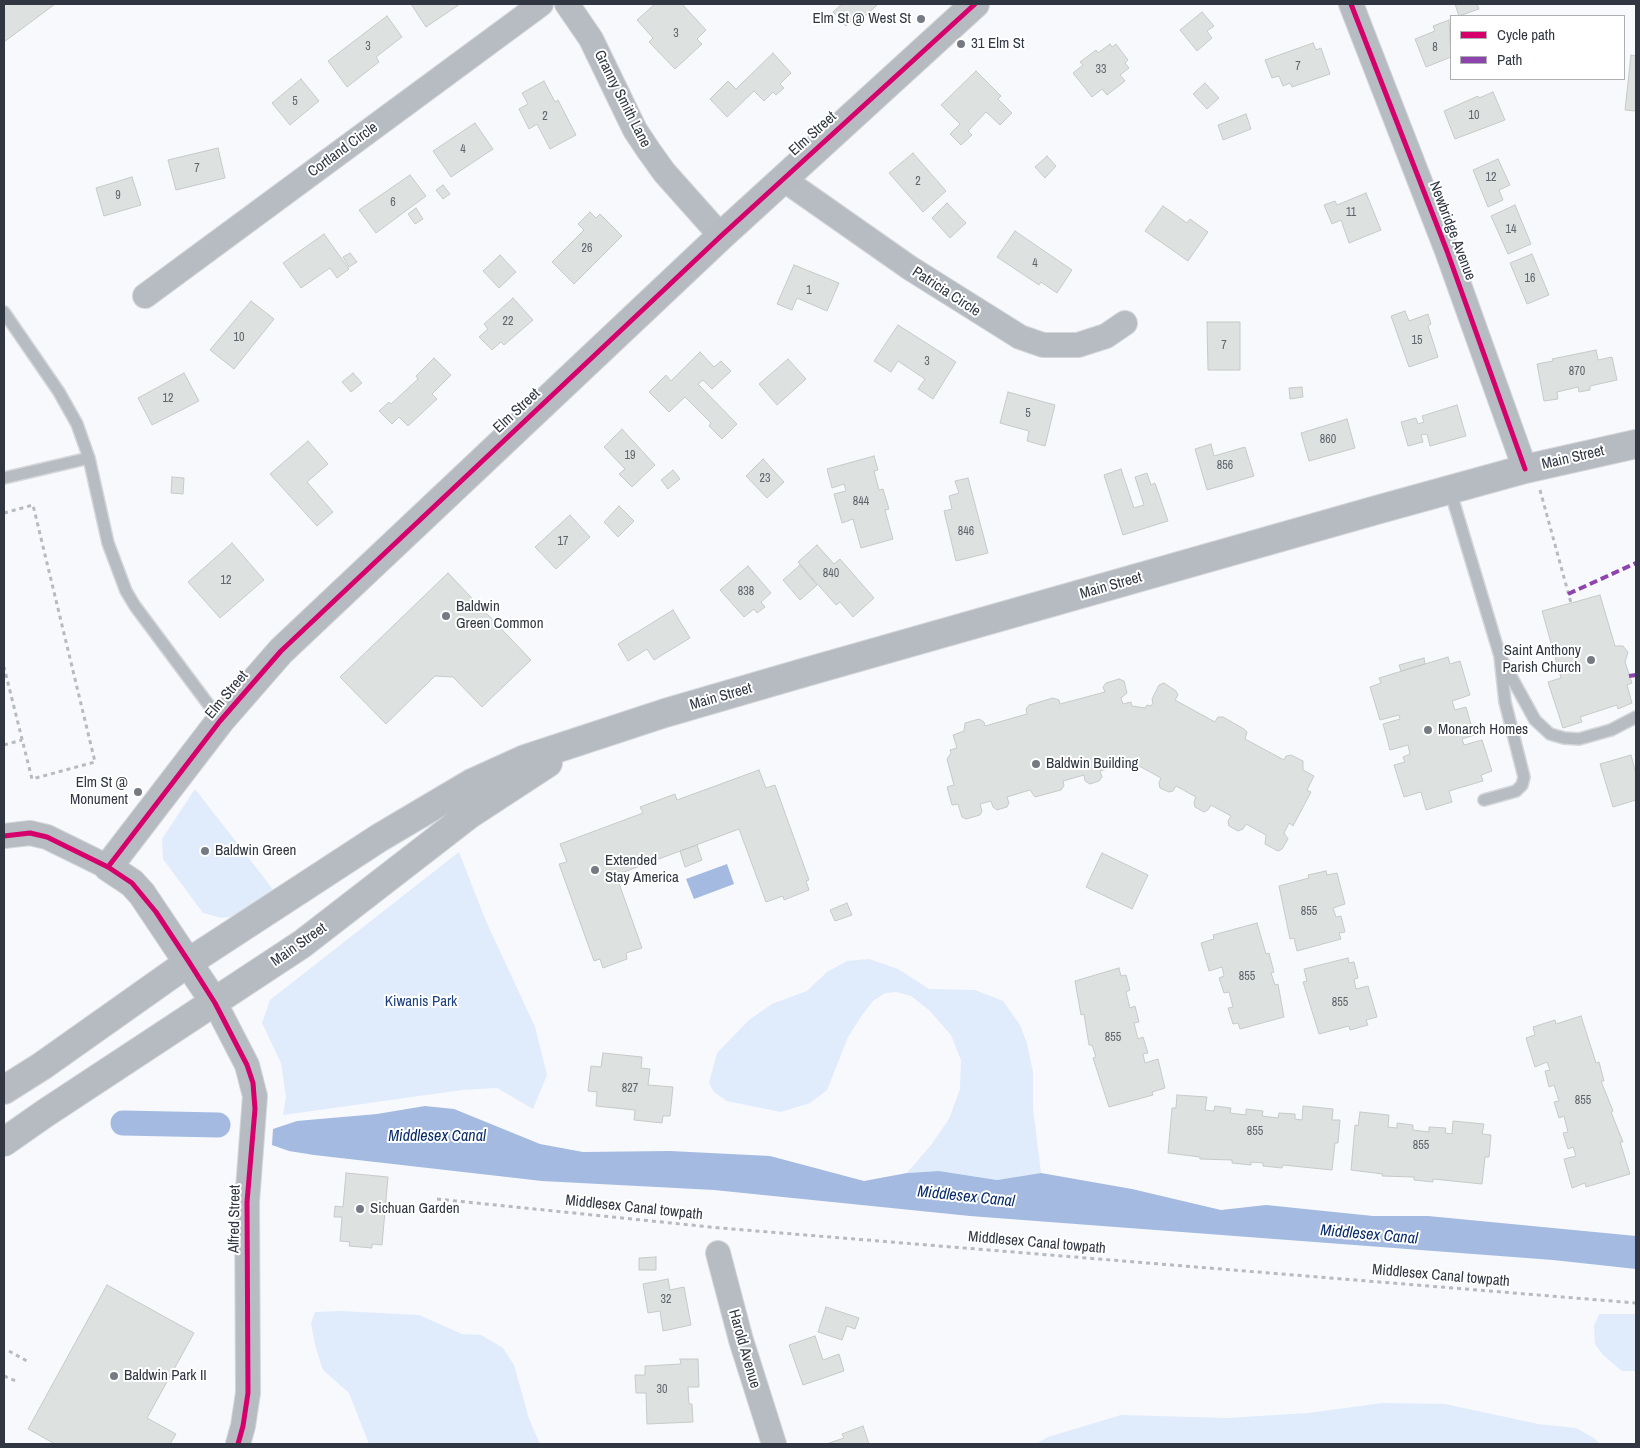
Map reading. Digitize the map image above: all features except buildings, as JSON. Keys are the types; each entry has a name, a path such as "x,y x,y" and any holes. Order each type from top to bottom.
{"main road":[{"name":"Elm Street","path":"108,867 220,721 305,627 721,236 975,4"},
{"name":"Main Street","path":"4,1090 42,1066 189,962 379,838 472,783 525,759 665,713 1450,490 1529,468 1636,444"},
{"name":"Main Street","path":"4,1142 302,944 470,814 588,739"},
{"path":"108,867 121,874 142,894 215,1003"}],"street":[{"name":"Cortland Circle","path":"145,296 542,4"},
{"name":"Granny Smith Lane","path":"566,4 591,39 635,130 649,151 664,172 721,236"},
{"name":"Newbridge Avenue","path":"1351,4 1529,468"},
{"name":"Patricia Circle","path":"783,179 910,268 1020,337 1043,345 1078,346 1106,336 1125,323"},
{"path":"4,836 30,833 47,837 108,867"},
{"name":"Alfred Street","path":"215,1003 247,1066 255,1096 247,1202 248,1393 238,1444"},
{"name":"Harold Avenue","path":"718,1253 741,1340 774,1444"}],"lane":[{"path":"4,312 69,408 81,433 89,458 108,543 126,591 140,613 220,721"},
{"path":"4,478 89,458"},
{"path":"1450,490 1500,656 1505,702 1524,780 1516,791 1484,800"},
{"path":"1500,656 1535,720 1550,734 1564,738 1579,738 1611,730 1636,717"}],"path":[{"path":"1529,468 1571,603"},
{"path":"4,513 33,506 95,762 32,779 4,667"},
{"path":"4,745 22,740"},
{"path":"10,1351 26,1361"},
{"path":"4,1376 16,1381"}],"green space":[{"path":"195,789 275,892 236,916 222,918 203,913 163,859 162,839"},
{"name":"Kiwanis Park","path":"459,852 485,919 535,1027 547,1075 533,1109 497,1088 462,1090 283,1115 286,1097 281,1063 262,1023 270,1000"},
{"path":"869,959 898,969 929,989 975,990 1003,1001 1020,1025 1027,1044 1033,1072 1033,1109 1041,1173 997,1180 939,1171 907,1173 931,1145 949,1119 960,1089 961,1060 951,1035 929,1010 911,996 897,992 885,993 873,1001 862,1015 848,1037 827,1090 810,1103 781,1112 727,1101 714,1092 709,1083 717,1053 749,1020 772,1004 807,991 827,972 847,961"},
{"path":"341,1311 419,1315 462,1334 481,1335 503,1348 514,1365 529,1419 540,1444 369,1444 349,1393 323,1370 315,1345 311,1323 315,1312"},
{"path":"1599,1314 1636,1314 1636,1371 1622,1371 1603,1355 1595,1344 1594,1326"},
{"path":"1383,1403 1445,1404 1538,1424 1576,1428 1594,1438 1600,1444 1036,1444 1048,1437 1121,1415 1227,1418 1308,1413"}],"water":[{"path":"727,864 734,884 694,899 686,879"},
{"name":"Middlesex Canal","path":"425,1106 454,1109 540,1144 583,1152 670,1151 770,1156 864,1181 907,1173 939,1171 997,1180 1041,1173 1132,1189 1221,1210 1266,1205 1373,1216 1428,1216 1636,1236 1636,1269 1553,1260 970,1216 714,1190 542,1181 314,1155 289,1151 272,1145 273,1129 297,1121 377,1114"}],"waterway":[{"name":"Middlesex Canal","path":"123,1123 218,1125"}],"marked path":[{"path":"1568,594 1636,563"},
{"path":"1629,676 1636,675"}],"cycle path":[{"path":"108,867 220,721 281,651 721,236 975,4"},
{"path":"1351,4 1447,251 1525,469"},
{"path":"4,836 30,833 47,837 108,867 132,883 156,912 215,1003 247,1065 253,1083 255,1109 247,1202 248,1393 238,1444"}],"place":[{"name":"Elm St @ West St","path":"921,19"},
{"name":"31 Elm St","path":"961,44"},
{"name":"Baldwin Green Common","path":"446,616"},
{"name":"Saint Anthony Parish Church","path":"1591,660"},
{"name":"Monarch Homes","path":"1428,730"},
{"name":"Baldwin Building","path":"1036,764"},
{"name":"Elm St @ Monument","path":"138,792"},
{"name":"Baldwin Green","path":"205,851"},
{"name":"Extended Stay America","path":"595,870"},
{"name":"Sichuan Garden","path":"360,1209"},
{"name":"Baldwin Park II","path":"114,1376"}]}
